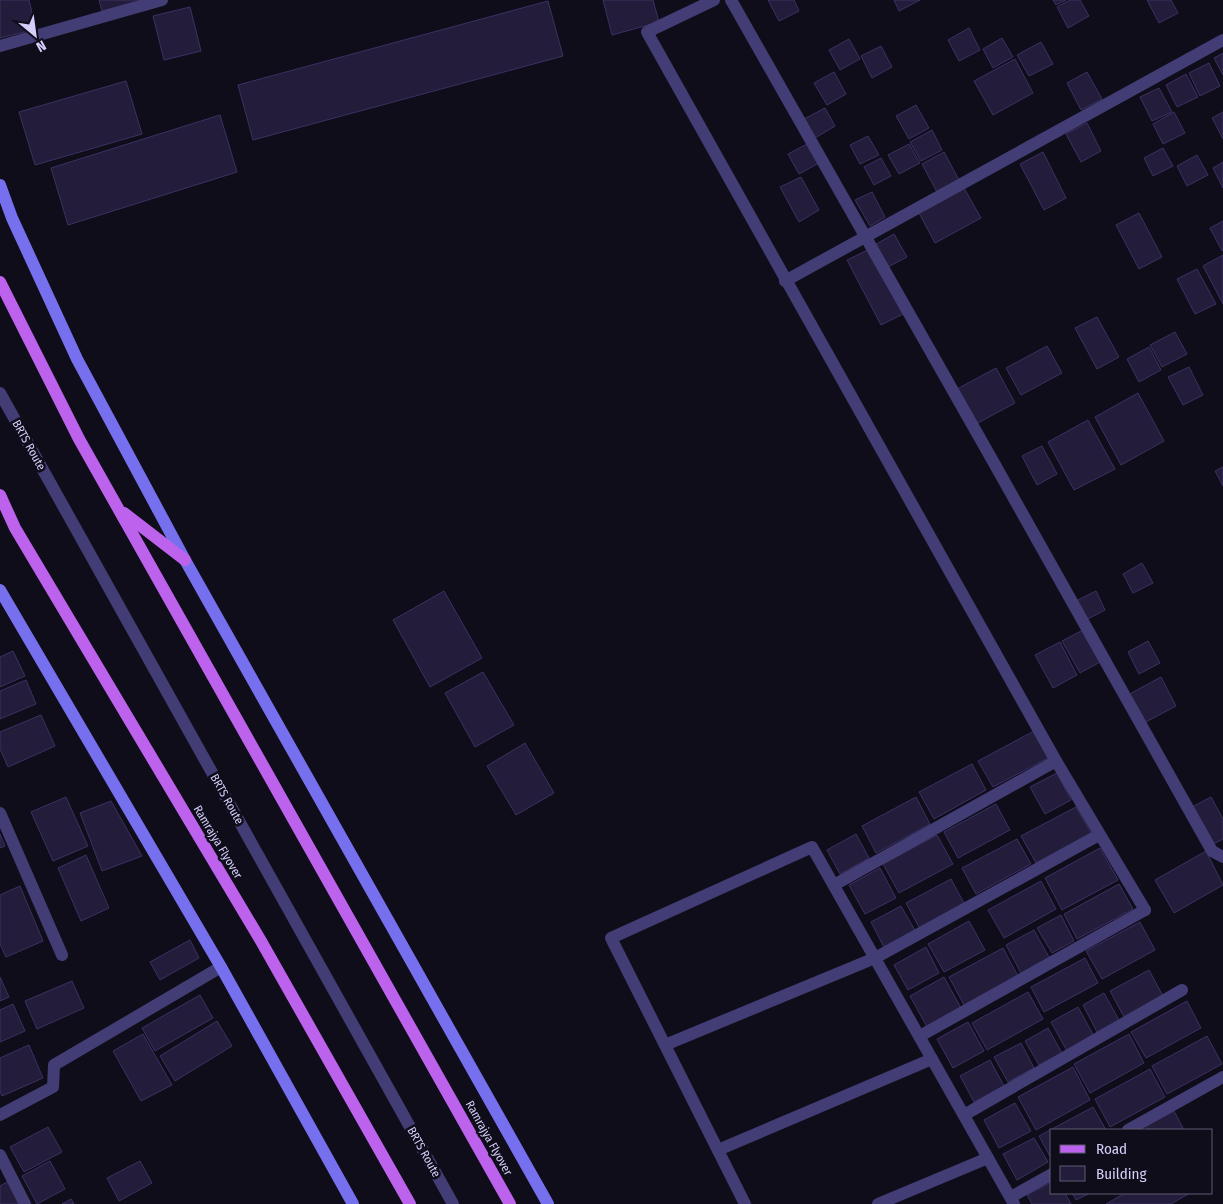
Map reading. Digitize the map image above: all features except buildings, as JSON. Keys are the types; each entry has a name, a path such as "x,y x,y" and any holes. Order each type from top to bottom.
{"main road":[{"name":"Ramrajya Flyover","path":"0,282 79,439 510,1204"},
{"name":"Ramrajya Flyover","path":"0,495 15,528 261,941 410,1204"},
{"path":"120,510 185,560"}],"street":[{"path":"0,46 162,0"},
{"path":"714,0 647,32 1056,761 1145,910 920,1036"},
{"path":"730,0 1212,851 1223,857"},
{"path":"785,281 1223,40"},
{"path":"0,185 12,218 78,359 185,560 548,1204"},
{"name":"BRTS Route","path":"0,393 453,1204"},
{"path":"0,590 221,967 353,1204"},
{"path":"834,885 1056,761"},
{"path":"0,813 62,955"},
{"path":"665,1045 876,958 1099,835"},
{"path":"746,1204 611,938 812,847 1012,1201 1050,1175"},
{"path":"0,1115 53,1087 54,1065 221,967"},
{"path":"964,1115 1182,990"},
{"path":"718,1150 932,1059"},
{"path":"1130,1129 1223,1076"},
{"path":"0,1155 25,1204"},
{"path":"878,1204 988,1158"}]}
